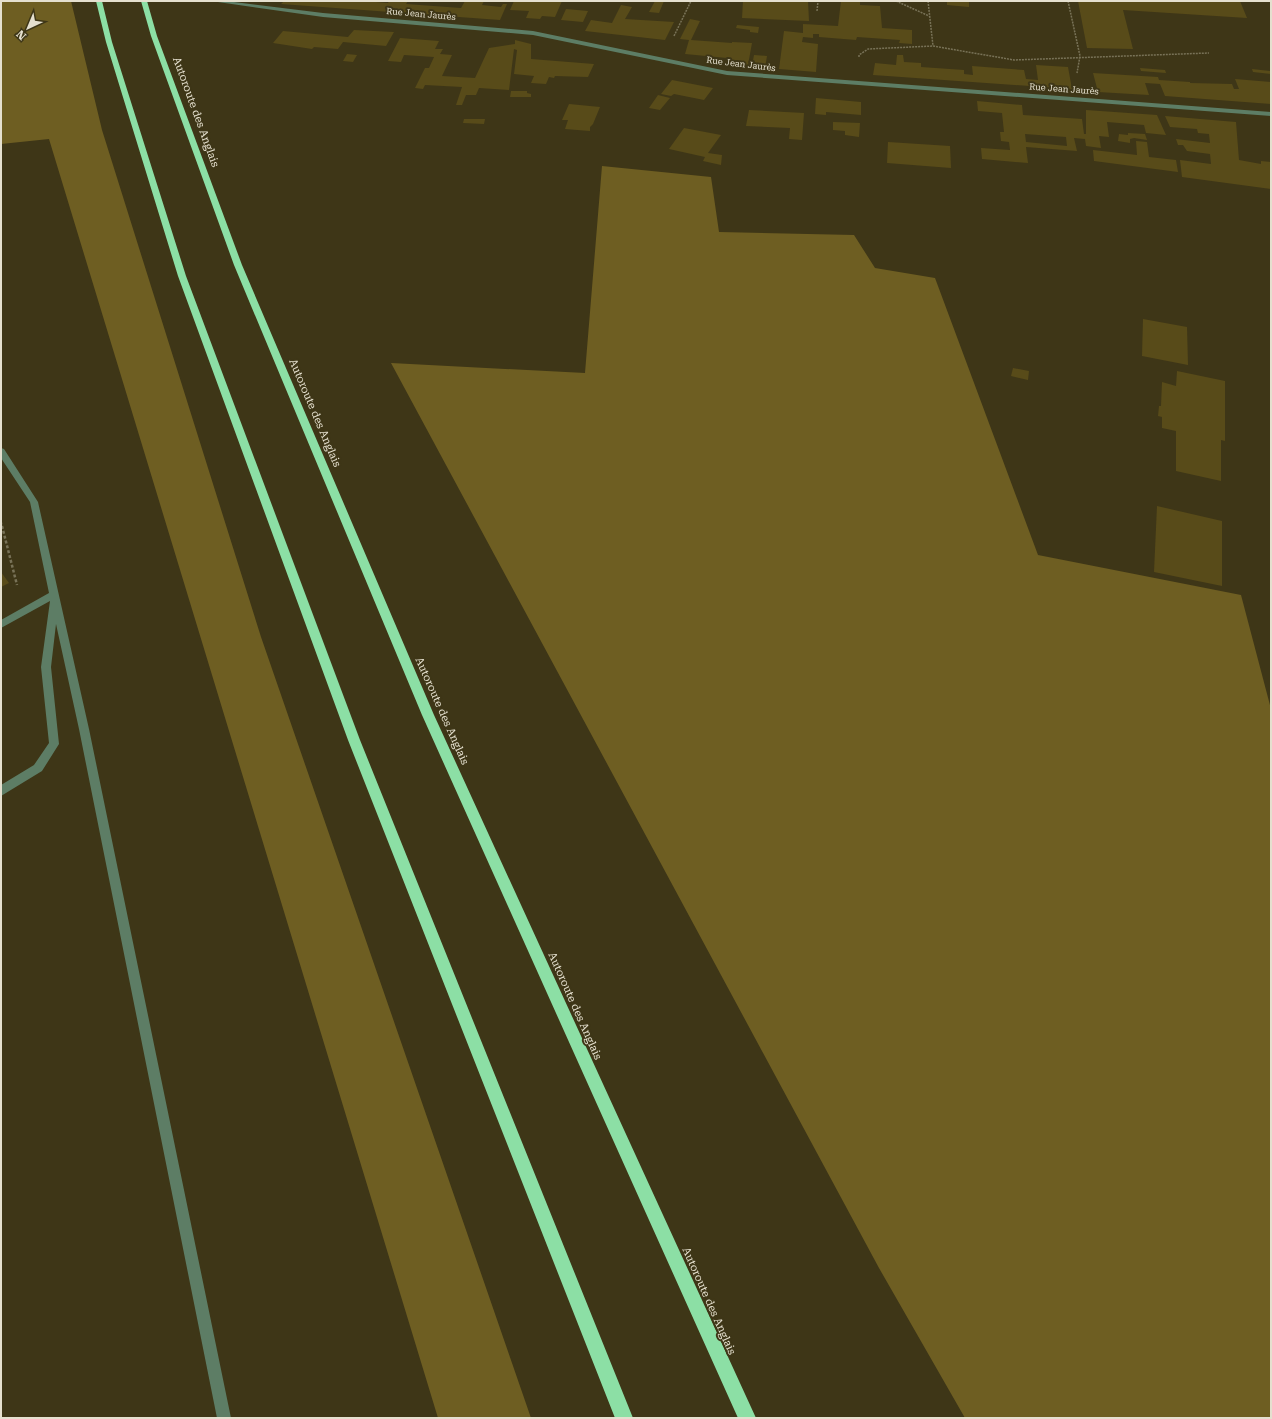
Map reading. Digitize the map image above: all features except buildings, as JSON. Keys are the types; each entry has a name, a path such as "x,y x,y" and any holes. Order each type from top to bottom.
{"highway":[{"path":"99,1 109,42 185,283 354,740 624,1418"},
{"name":"Autoroute des Anglais","path":"144,1 154,36 238,265 428,715 747,1418"}],"street":[{"name":"Rue Jean Jaurès","path":"214,1 323,15 533,33 727,73 855,84 1271,114"},
{"path":"1,451 34,502 84,729 224,1418"},
{"path":"1,624 54,595"},
{"path":"1,791 38,768 54,744 46,667 54,595"}],"path":[{"path":"660,60 667,50 691,1"},
{"path":"817,11 818,1"},
{"path":"896,1 930,16"},
{"path":"928,1 933,46"},
{"path":"1068,1 1080,56 1071,99"},
{"path":"855,84 859,55 868,49 933,46 1014,60 1080,56 1209,53"},
{"path":"1,522 18,588"}],"shaded area":[{"path":"1,1 71,1 102,130 261,637 531,1418 438,1418 49,139 1,144"},
{"path":"602,166 711,177 719,232 854,235 875,268 935,278 1038,555 1241,595 1271,709 1271,1418 965,1418 879,1268 391,363 585,373"}]}
